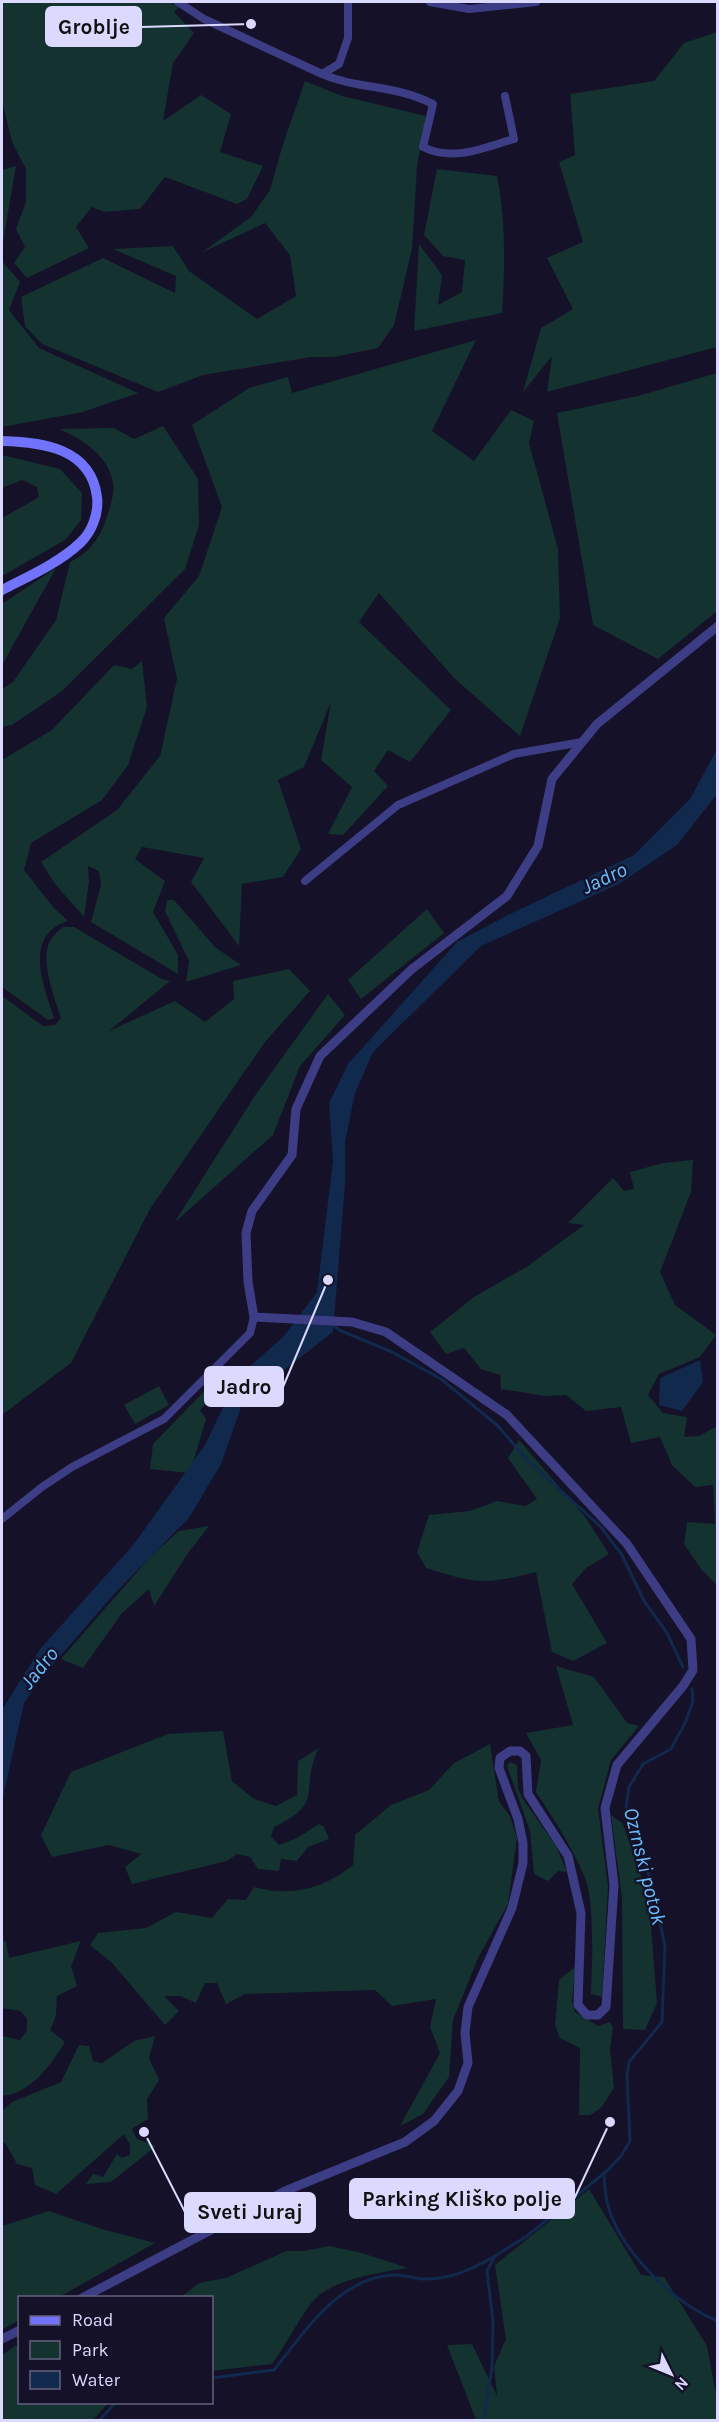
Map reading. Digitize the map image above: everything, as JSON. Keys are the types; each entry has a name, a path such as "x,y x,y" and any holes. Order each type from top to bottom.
{"main road":[{"path":"2,441 46,444 75,458 87,469 96,484 98,503 90,531 81,542 2,590"}],"street":[{"path":"178,2 204,19 342,83 370,85 411,93 433,104 423,147 439,154 464,153 514,139 505,96"},
{"path":"322,74 339,64 348,38 348,2"},
{"path":"430,2 469,9 536,2"},
{"path":"2,1519 42,1487 72,1467 164,1419 250,1333 254,1317 248,1282 246,1233 252,1211 292,1155 296,1108 321,1056 412,969 507,896 538,846 552,779 597,724 717,626"},
{"path":"305,881 398,805 514,754 582,742"},
{"path":"85,2296 285,2191 405,2142 434,2121 458,2091 468,2063 465,2033 468,2007 512,1908 523,1863 523,1843 518,1819 499,1768 501,1758 510,1751 520,1751 526,1756 528,1794 568,1856 581,1913 579,2005 587,2015 598,2015 606,2007 614,1885 605,1808 617,1765 683,1686 693,1670 691,1639 627,1544 507,1415 386,1332 352,1322 254,1317"},
{"path":"2,2339 18,2331"}],"green space":[{"path":"2,2 169,2 179,7 174,12 194,33 173,63 163,121 201,95 231,114 220,152 263,166 247,199 237,204 165,177 140,209 104,212 92,207 76,227 89,248 27,278 14,263 25,247 16,229 26,202 26,169 12,142 2,101"},
{"path":"717,32 717,347 547,392 552,356 523,392 541,328 573,309 547,258 583,242 559,162 575,155 570,94 654,81 684,43"},
{"path":"305,81 342,96 426,116 417,167 412,249 394,325 378,348 334,357 311,357 203,375 158,392 42,344 25,326 21,297 103,258 175,293 176,276 113,249 173,246 189,271 257,319 296,296 290,255 265,223 201,253 251,217 270,190"},
{"path":"16,166 2,247 2,170"},
{"path":"437,169 497,176 504,245 502,313 414,331 419,244 442,275 438,305 462,292 465,260 443,256 424,235"},
{"path":"2,261 20,282 9,310 39,348 138,393 83,412 2,427"},
{"path":"476,340 432,431 474,461 511,410 534,421 529,443 558,549 560,618 520,736 454,678 379,593 359,622 451,710 410,762 388,750 374,771 388,786 343,835 328,834 352,787 321,760 331,702 304,767 278,780 301,849 283,877 242,884 239,946 191,882 204,858 142,847 135,859 165,881 153,912 178,955 178,974 91,922 101,885 99,871 88,866 89,882 84,917 55,884 41,862 117,810 160,756 177,679 164,618 199,576 222,507 192,425 249,388 288,377 292,393"},
{"path":"717,373 717,611 658,659 593,625 557,413 638,396"},
{"path":"163,426 198,479 199,525 185,569 62,691 12,725 2,727 2,689 13,682 56,620 70,562 82,555 95,542 104,525 112,499 113,483 100,457 85,443 59,429 114,428 134,439"},
{"path":"2,455 60,469 82,493 81,520 65,540 2,576 2,518 39,497 37,487 22,480 2,488"},
{"path":"56,568 2,665 2,604"},
{"path":"142,661 147,707 128,765 102,800 31,843 24,870 54,908 68,921 54,928 45,937 41,949 42,976 54,1018 48,1020 2,987 2,760 52,730 114,665 132,669"},
{"path":"167,900 174,900 215,947 241,965 186,982 189,961 165,911"},
{"path":"427,909 444,933 361,999 348,980"},
{"path":"63,927 74,927 162,979 170,981 109,1031 175,1001 205,1022 234,999 233,981 289,969 310,991 265,1042 150,1209 71,1363 2,1415 2,996 43,1026 55,1025 61,1018 50,982 47,954 50,940"},
{"path":"328,994 345,1015 300,1066 273,1135 174,1223 256,1094"},
{"path":"693,1160 691,1192 660,1272 675,1305 716,1335 700,1357 659,1374 648,1395 663,1413 687,1417 684,1437 699,1436 717,1426 717,1585 701,1569 684,1544 687,1522 715,1524 713,1485 695,1487 672,1465 660,1437 631,1443 621,1407 586,1411 566,1395 545,1396 501,1389 500,1375 481,1369 464,1348 446,1354 430,1332 474,1297 528,1266 584,1225 568,1223 613,1178 624,1191 634,1189 630,1172 663,1163"},
{"path":"220,1375 219,1389 200,1410 206,1419 190,1473 150,1469 153,1444"},
{"path":"159,1386 169,1405 135,1424 124,1405"},
{"path":"519,1440 586,1518 609,1554 586,1568 572,1584 607,1643 573,1661 552,1652 536,1572 492,1581 470,1580 426,1568 417,1552 429,1515 470,1511 497,1501 526,1506 537,1499 508,1458"},
{"path":"209,1526 188,1553 154,1606 149,1589 122,1613 83,1668 61,1659 151,1556 179,1531"},
{"path":"556,1666 594,1677 627,1723 639,1726 611,1760 598,1809 608,1886 602,1997 591,1994 592,1918 585,1878 569,1844 536,1792 541,1760 526,1733 573,1725"},
{"path":"223,1731 232,1781 254,1799 276,1806 297,1795 298,1761 319,1748 313,1762 306,1802 290,1818 274,1827 271,1836 279,1845 297,1838 319,1824 324,1827 329,1839 308,1847 297,1861 281,1859 279,1871 258,1869 250,1857 237,1854 227,1861 132,1884 125,1867 141,1854 109,1845 52,1857 41,1835 71,1772 168,1734"},
{"path":"490,1744 499,1802 510,1816 517,1838 508,1904 478,1958 453,2020 449,2077 423,2114 400,2126 440,2053 430,2027 436,1999 392,2006 375,1990 245,1994 226,2004 217,1983 205,1983 196,2003 180,1996 164,1996 179,2011 165,2025 112,1963 90,1945 98,1933 146,1928 176,1912 212,1918 228,1899 246,1900 254,1887 294,1891 330,1880 353,1865 355,1835 391,1805 429,1790 454,1763"},
{"path":"510,1762 517,1765 518,1789 523,1799 556,1846 567,1872 558,1871 548,1881 534,1874 530,1831 507,1766"},
{"path":"611,1815 623,1824 649,1900 657,2003 645,2030 623,2029 622,1898"},
{"path":"2,1940 6,1942 9,1958 81,1941 71,1966 77,1986 57,1996 56,2016 50,2030 65,2042 46,2069 31,2084 22,2090 2,2096 2,2036 20,2040 27,2030 27,2018 20,2011 2,2008"},
{"path":"576,1966 572,2001 575,2012 598,2026 610,2022 613,2027 610,2049 614,2088 601,2108 590,2115 579,2115 580,2048 560,2038 555,2025 559,1980"},
{"path":"155,2036 149,2058 159,2080 147,2099 148,2119 132,2129 137,2139 156,2146 111,2182 86,2184 93,2174 103,2177 117,2154 122,2158 130,2155 130,2145 124,2134 56,2194 35,2185 32,2168 17,2164 2,2141 2,2111 12,2102 61,2082 79,2045 89,2046 93,2061 102,2063 134,2041"},
{"path":"589,2189 641,2275 664,2277 707,2346 717,2399 717,2420 476,2420 447,2345 472,2344 497,2396 494,2366 506,2339 495,2265"},
{"path":"49,2211 102,2229 155,2243 61,2296 18,2296 18,2321 2,2330 2,2226"},
{"path":"330,2246 362,2253 408,2268 359,2277 324,2291 305,2312 272,2364 213,2371 213,2296 182,2296 199,2283 226,2278 286,2251 304,2251"},
{"path":"18,2346 18,2404 107,2404 93,2420 2,2420 2,2355"}],"water":[{"name":"Jadro","path":"717,749 717,794 677,845 619,884 481,946 373,1052 355,1093 345,1142 345,1184 333,1332 243,1402 221,1464 189,1518 115,1593 43,1676 24,1703 2,1802 2,1710 40,1649 134,1544 205,1445 237,1378 284,1336 317,1292 333,1161 329,1103 348,1064 457,942 634,855 690,799"},
{"path":"700,1360 703,1382 682,1411 659,1405 660,1378"}],"waterway":[{"name":"Ozrnski potok","path":"331,1323 339,1330 392,1352 441,1379 498,1426 528,1461 600,1526 622,1555 644,1601 667,1633 683,1667"},
{"name":"Ozrnski potok","path":"484,2420 492,2367 493,2322 487,2271 495,2256 527,2236 608,2170 621,2156 630,2141 627,2076 629,2062 662,2022 665,1946 651,1882 626,1808 629,1787 643,1764 671,1749 686,1721 693,1701 692,1689"},
{"path":"604,2174 607,2202 615,2223 624,2241 637,2258 667,2289 701,2313 718,2321"},
{"path":"213,2378 274,2370 324,2309 339,2296 373,2278 393,2275 421,2279 441,2278 468,2270 495,2256"},
{"path":"100,2420 114,2404"}],"place":[{"name":"Groblje","path":"251,24"},
{"name":"Jadro","path":"328,1280"},
{"name":"Parking Kliško polje","path":"610,2122"},
{"name":"Sveti Juraj","path":"144,2132"}]}
